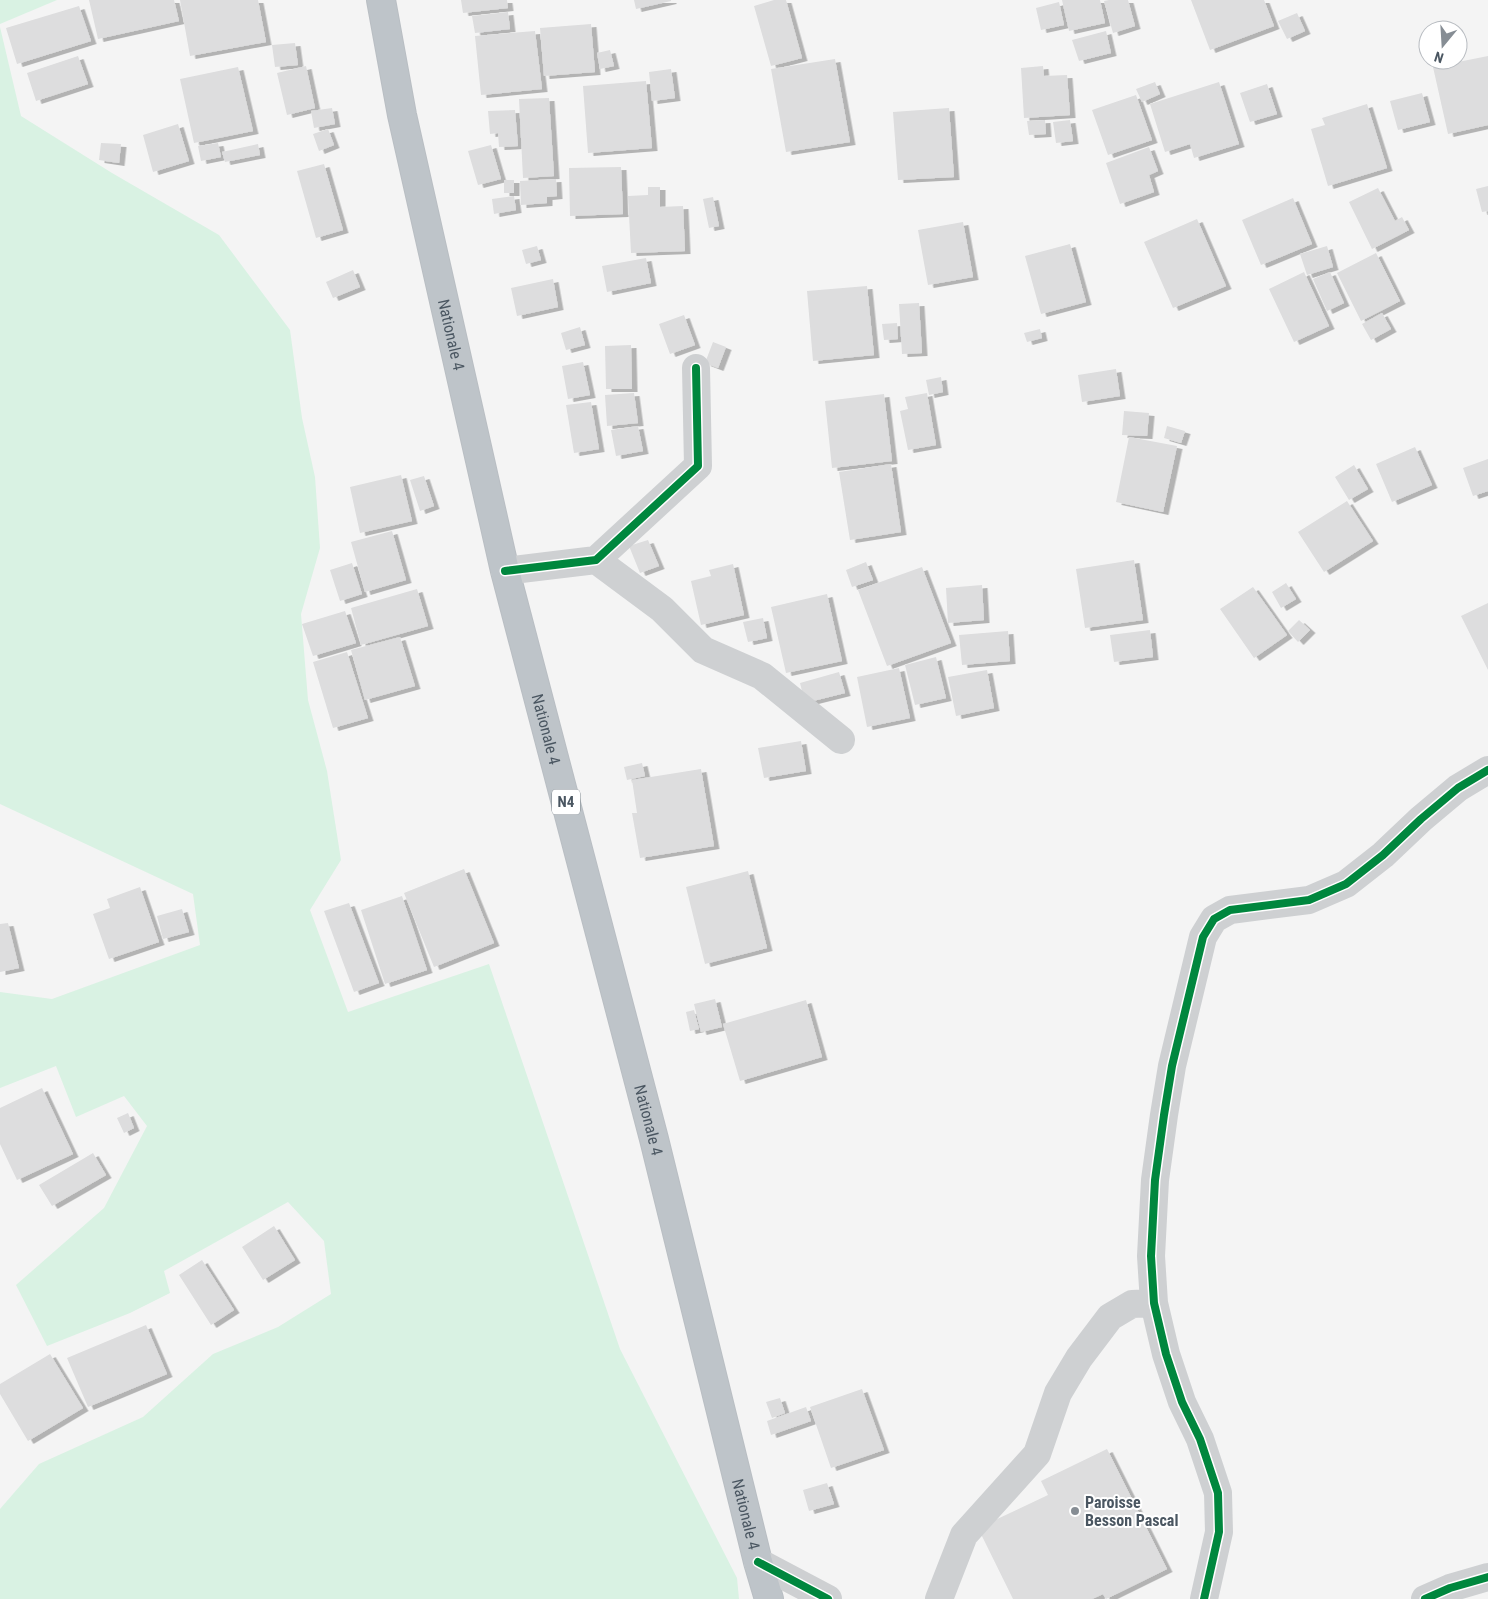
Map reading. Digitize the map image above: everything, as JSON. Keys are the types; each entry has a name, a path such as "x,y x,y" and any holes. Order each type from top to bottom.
{"highway":[{"name":"Nationale 4","path":"381,0 402,114 505,571 654,1139 758,1562 769,1599"}],"street":[{"path":"505,571 596,560 698,466 696,368"},
{"path":"596,560 662,609 703,650 762,676 841,740"},
{"path":"1204,1599 1219,1532 1218,1493 1200,1439 1182,1402 1166,1354 1154,1303 1151,1256 1155,1180 1164,1115 1172,1066 1203,937 1214,919 1230,910 1309,900 1346,884 1458,788 1488,770"},
{"path":"939,1599 964,1535 1037,1454 1058,1393 1079,1358 1110,1317 1132,1304 1154,1303"},
{"path":"758,1562 828,1599"},
{"path":"1425,1599 1450,1588 1488,1578"}],"green space":[{"path":"0,0 57,0 0,24"},
{"path":"0,27 21,116 112,173 219,235 290,330 302,418 315,477 320,548 301,614 308,700 327,771 341,860 310,910 348,1012 489,964 620,1349 737,1578 739,1599 0,1599 0,1509 39,1464 143,1417 213,1354 278,1327 331,1294 324,1241 288,1202 164,1271 170,1293 130,1313 47,1346 16,1285 104,1208 147,1126 124,1096 76,1117 56,1066 0,1088 0,992 52,999 200,945 193,894 0,804"}],"building":[{"path":"89,0 174,0 179,21 98,39"},
{"path":"180,0 258,0 266,42 190,56"},
{"path":"461,0 507,0 508,8 463,13"},
{"path":"634,0 671,0 671,1 636,9"},
{"path":"774,0 786,0 802,58 771,66 754,6"},
{"path":"1062,0 1100,0 1105,23 1069,31"},
{"path":"1128,0 1135,26 1113,33 1104,1"},
{"path":"1191,0 1264,0 1274,26 1210,50"},
{"path":"1059,2 1064,25 1041,30 1036,8"},
{"path":"79,6 91,41 17,64 6,28"},
{"path":"508,12 510,29 475,33 472,16"},
{"path":"1297,13 1305,31 1287,39 1278,21"},
{"path":"591,24 595,72 544,76 540,28"},
{"path":"535,31 542,89 481,95 475,36"},
{"path":"1106,31 1111,53 1079,61 1072,40"},
{"path":"295,43 298,65 275,67 272,45"},
{"path":"610,50 614,66 600,69 597,53"},
{"path":"78,56 88,84 36,101 27,73"},
{"path":"1488,56 1488,125 1448,134 1434,70 1468,70 1468,60"},
{"path":"835,59 850,142 786,152 771,69"},
{"path":"306,66 315,108 287,115 277,73"},
{"path":"1043,66 1044,76 1067,75 1070,115 1024,118 1021,68"},
{"path":"238,67 253,131 194,143 180,79"},
{"path":"671,69 675,98 652,101 649,72"},
{"path":"646,81 652,148 588,153 583,86"},
{"path":"1155,82 1160,94 1142,102 1136,89"},
{"path":"1219,82 1239,144 1194,158 1190,144 1165,152 1150,104"},
{"path":"1267,84 1277,114 1250,122 1240,93"},
{"path":"1422,93 1430,122 1398,130 1390,101"},
{"path":"1136,95 1152,140 1108,155 1092,110"},
{"path":"549,98 554,176 523,178 519,99"},
{"path":"1367,104 1387,168 1328,186 1311,129 1325,125 1322,118"},
{"path":"332,108 335,124 314,128 311,111"},
{"path":"949,108 954,177 898,180 893,112"},
{"path":"515,110 518,146 499,147 498,133 490,134 488,111"},
{"path":"1045,120 1046,134 1029,135 1027,121"},
{"path":"1070,120 1073,141 1056,143 1053,122"},
{"path":"178,124 189,161 153,172 143,135"},
{"path":"328,129 334,145 319,151 313,134"},
{"path":"101,143 121,144 119,163 99,160"},
{"path":"218,143 221,157 201,161 198,146"},
{"path":"258,144 260,155 225,162 222,152"},
{"path":"491,145 501,179 478,185 468,151"},
{"path":"1149,147 1158,171 1149,175 1154,192 1120,204 1106,163"},
{"path":"324,164 343,230 316,238 297,171"},
{"path":"621,167 623,214 570,216 569,168"},
{"path":"556,179 557,196 547,197 547,203 521,205 520,181"},
{"path":"504,180 514,180 514,193 504,193"},
{"path":"1488,186 1488,211 1482,212 1476,189"},
{"path":"648,187 660,187 660,207 683,206 685,251 631,253 628,196 648,195"},
{"path":"1378,188 1395,221 1402,217 1409,230 1372,249 1349,202"},
{"path":"514,196 516,210 494,214 492,199"},
{"path":"713,197 719,226 709,228 703,199"},
{"path":"1293,198 1312,244 1261,265 1242,220"},
{"path":"1197,219 1226,286 1173,308 1144,242"},
{"path":"963,222 973,277 928,285 918,230"},
{"path":"1070,244 1086,302 1041,314 1025,256"},
{"path":"537,246 541,260 526,264 522,250"},
{"path":"1327,246 1333,267 1307,275 1300,254"},
{"path":"1376,253 1400,301 1361,321 1337,273"},
{"path":"646,258 651,283 607,292 602,266"},
{"path":"353,270 360,287 333,298 326,282"},
{"path":"1304,272 1329,326 1294,342 1269,289"},
{"path":"1330,272 1344,303 1327,311 1313,279"},
{"path":"553,279 558,307 517,316 511,288"},
{"path":"867,286 874,355 813,361 807,291"},
{"path":"919,303 922,353 902,354 899,304"},
{"path":"1382,313 1391,329 1371,340 1362,324"},
{"path":"684,315 695,345 670,354 659,324"},
{"path":"897,323 898,339 884,340 882,324"},
{"path":"580,327 585,345 566,350 561,333"},
{"path":"1040,329 1042,338 1027,342 1024,333"},
{"path":"713,342 726,347 718,368 705,363"},
{"path":"631,345 632,389 606,389 605,346"},
{"path":"583,362 590,395 568,399 562,366"},
{"path":"1116,369 1120,396 1082,402 1078,375"},
{"path":"941,377 943,392 929,395 926,380"},
{"path":"634,393 638,423 607,426 605,395"},
{"path":"927,393 936,445 908,450 900,411 908,409 905,397"},
{"path":"884,394 892,461 832,468 825,401"},
{"path":"591,402 599,449 574,453 566,405"},
{"path":"1124,411 1149,413 1147,436 1122,435"},
{"path":"638,426 643,451 616,456 611,430"},
{"path":"1167,426 1185,431 1181,443 1164,438"},
{"path":"1129,437 1177,446 1163,512 1116,502"},
{"path":"1415,447 1432,485 1392,502 1376,464"},
{"path":"1488,459 1488,491 1473,496 1463,468"},
{"path":"891,464 901,532 850,540 839,472"},
{"path":"1354,465 1368,489 1349,500 1335,477"},
{"path":"401,475 412,521 360,533 350,487"},
{"path":"424,476 434,506 420,511 410,480"},
{"path":"1347,501 1373,541 1324,572 1298,532"},
{"path":"392,531 406,580 365,592 351,542"},
{"path":"648,540 659,566 640,573 629,546"},
{"path":"1134,560 1143,620 1085,628 1076,569"},
{"path":"866,562 873,580 852,587 846,570"},
{"path":"352,563 362,594 340,601 330,570"},
{"path":"733,564 744,615 701,625 691,581 711,576 709,570"},
{"path":"922,567 951,643 887,666 858,590"},
{"path":"1286,583 1296,599 1281,608 1272,592"},
{"path":"982,585 984,620 948,623 946,588"},
{"path":"1253,587 1287,635 1254,658 1220,609"},
{"path":"417,589 428,626 361,645 351,608"},
{"path":"827,594 842,661 786,673 771,607"},
{"path":"1488,603 1488,670 1461,616"},
{"path":"345,611 356,643 313,656 302,624"},
{"path":"763,618 767,638 748,642 743,622"},
{"path":"1299,620 1310,630 1298,642 1288,631"},
{"path":"1150,630 1153,657 1114,662 1110,635"},
{"path":"1008,631 1010,661 962,665 959,635"},
{"path":"400,637 415,686 365,700 351,650"},
{"path":"347,652 368,718 333,728 313,662"},
{"path":"936,657 946,698 915,705 905,665"},
{"path":"899,668 910,718 867,727 857,677"},
{"path":"987,670 994,708 956,716 948,677"},
{"path":"839,672 845,693 805,703 800,683"},
{"path":"801,741 806,771 764,778 758,748"},
{"path":"642,763 645,776 627,780 624,767"},
{"path":"701,769 714,846 640,858 632,813 637,813 632,780"},
{"path":"464,869 494,943 434,967 404,893"},
{"path":"748,871 767,948 705,964 686,887"},
{"path":"140,887 159,942 109,959 93,914 110,908 107,899"},
{"path":"402,896 427,970 385,984 361,910"},
{"path":"349,903 379,983 354,992 324,911"},
{"path":"182,909 189,932 163,939 157,916"},
{"path":"8,923 19,968 0,972 0,924"},
{"path":"715,999 722,1027 701,1032 694,1004"},
{"path":"806,1000 822,1057 740,1081 723,1024"},
{"path":"694,1010 699,1029 690,1031 686,1012"},
{"path":"42,1088 73,1154 17,1180 0,1144 0,1108"},
{"path":"128,1113 134,1128 124,1133 117,1118"},
{"path":"93,1153 106,1175 52,1206 39,1185"},
{"path":"274,1226 295,1260 263,1280 242,1247"},
{"path":"202,1260 234,1310 211,1325 179,1275"},
{"path":"146,1325 167,1374 88,1407 67,1358"},
{"path":"50,1354 83,1408 28,1441 0,1394 0,1384"},
{"path":"862,1389 884,1450 831,1468 810,1407"},
{"path":"780,1398 785,1413 772,1418 766,1402"},
{"path":"806,1407 811,1421 771,1435 767,1421"},
{"name":"Paroisse Besson Pascal","path":"1107,1449 1167,1569 1106,1599 1103,1594 1092,1599 1013,1599 978,1528 1048,1495 1041,1481"},
{"path":"827,1483 834,1504 809,1511 803,1490"}],"cycle path":[{"path":"505,571 596,560 698,466 696,368"},
{"path":"1204,1599 1219,1532 1218,1493 1200,1439 1182,1402 1166,1354 1154,1303 1151,1256 1155,1180 1164,1115 1172,1066 1203,937 1214,919 1230,910 1309,900 1346,884 1383,855 1421,819 1458,788 1488,770"},
{"path":"758,1562 828,1599"},
{"path":"1425,1599 1450,1588 1488,1577"}],"place":[{"name":"Paroisse Besson Pascal","path":"1075,1511"}]}
